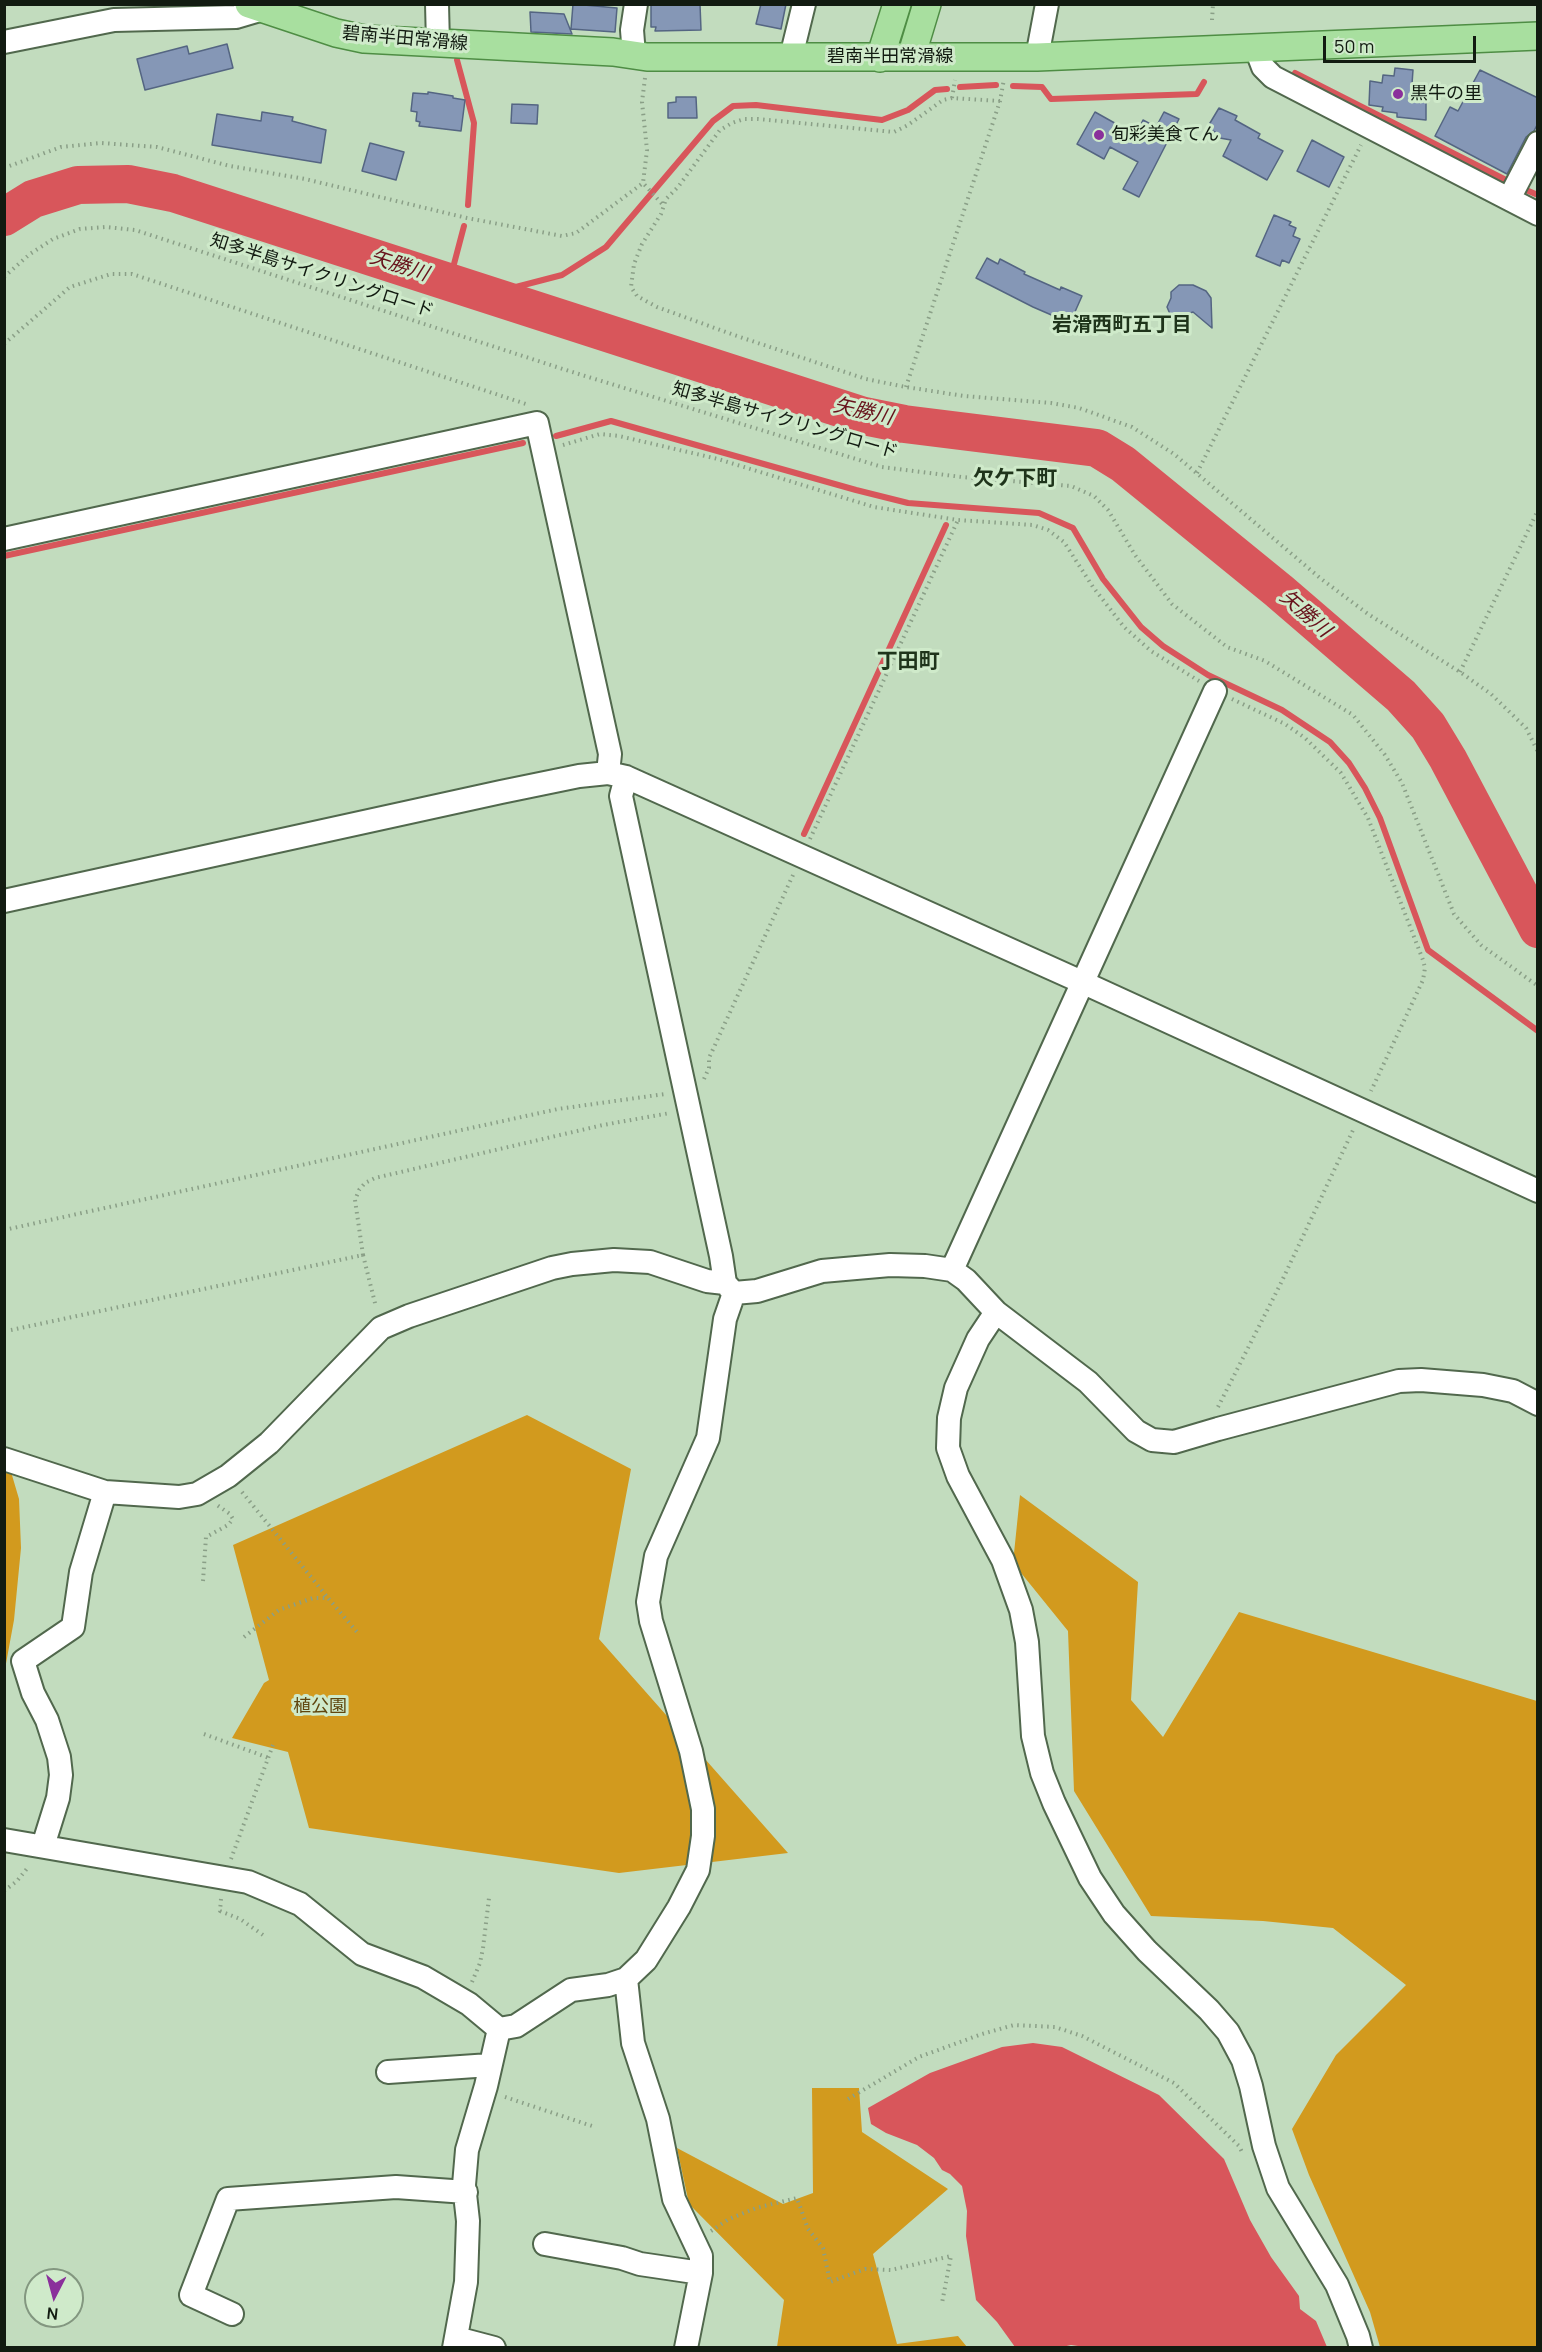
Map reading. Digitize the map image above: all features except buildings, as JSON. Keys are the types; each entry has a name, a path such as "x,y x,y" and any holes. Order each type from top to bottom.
{"main road":[{"path":"880,58 897,4"},
{"path":"911,57 927,4"},
{"name":"碧南半田常滑線","path":"256,7 336,33 364,39 640,56 1037,57 1255,46 1538,36"}],"street":[{"path":"437,4 438,44"},
{"path":"636,4 632,30 640,56"},
{"path":"791,57 804,4"},
{"path":"1037,57 1047,4"},
{"path":"4,42 114,20 236,17 256,7"},
{"path":"1255,46 1263,67 1273,78 1538,214"},
{"path":"1509,199 1538,143"},
{"path":"4,539 537,423 610,754 617,775 686,1100 729,1288 708,1438 656,1556 648,1602 651,1621 691,1751 703,1809 703,1836 698,1870 679,1907 646,1960 626,1979 608,1985 571,1990 516,2026 499,2029 469,2004 423,1977 363,1954 300,1904 248,1882 4,1840"},
{"path":"952,1270 1215,691"},
{"path":"4,901 490,794 579,776 617,775 1084,982 1538,1191"},
{"path":"4,1459 105,1492 179,1497 197,1494 228,1476 269,1443 381,1328 552,1268 614,1260 650,1262 729,1288 757,1291 822,1271 890,1265 925,1266 952,1270 966,1280 996,1312 1088,1382 1136,1431 1152,1440 1174,1442 1399,1381 1421,1380 1483,1385 1513,1392 1538,1404"},
{"path":"996,1312 978,1339 956,1388 949,1418 948,1448 957,1476 1003,1560 1021,1610 1027,1642 1033,1736 1042,1773 1090,1878 1114,1914 1147,1951 1209,2010 1228,2032 1243,2060 1264,2146 1278,2188 1337,2285 1361,2348"},
{"path":"40,1846 58,1798 61,1775 59,1757 47,1720 33,1693 23,1661 73,1627 81,1572 105,1492"},
{"path":"626,1979 633,2043 658,2119 674,2199 701,2256 701,2273 686,2348"},
{"path":"494,2348 455,2343 466,2282 468,2221 464,2185 467,2150 485,2091 499,2029"},
{"path":"388,2072 490,2065"},
{"path":"232,2314 191,2295 228,2199 396,2187 466,2192"},
{"path":"545,2244 622,2258 640,2264 701,2273"}],"path":[{"path":"1212,20 1213,4"},
{"path":"4,168 61,147 101,143 157,147 230,166 305,179 466,218 562,236 576,233 643,183 647,150 640,56"},
{"path":"906,387 1000,101 1007,57"},
{"path":"952,98 955,79"},
{"path":"1000,101 952,98 943,100 894,132 758,119 744,119 732,123 720,130 666,199 634,264 630,277 631,287 638,296 657,306 734,336 866,379 906,387 1079,408 1132,427 1161,445 1197,473 1320,578 1368,614 1491,694 1526,728 1538,752"},
{"path":"1197,473 1369,128"},
{"path":"643,183 664,207"},
{"name":"知多半島サイクリングロード","path":"4,277 30,254 53,239 80,229 106,227 135,230 569,371 882,467 962,477 1071,486 1094,496 1108,510 1135,555 1172,604 1227,647 1265,661 1353,715 1385,755 1402,783 1454,914 1480,945 1538,986"},
{"path":"4,344 70,287 111,274 132,274 526,404 533,409 537,423"},
{"path":"542,450 600,434 619,436 718,459 874,507 958,520 1033,525 1048,530 1064,542 1093,587 1124,627 1151,651 1215,691 1285,724 1305,738 1341,773 1368,818 1423,960 1425,968 1423,980 1280,1285 1222,1396 1216,1419 1218,1429"},
{"path":"1460,672 1538,510"},
{"path":"381,1328 363,1255 355,1200 365,1183 375,1178 603,1125 686,1100 704,1080 709,1058 958,520"},
{"path":"4,1230 558,1109 686,1100"},
{"path":"11,1330 363,1255"},
{"path":"228,1476 357,1632"},
{"path":"203,1581 206,1537 228,1526 232,1519 230,1514 214,1502 208,1489"},
{"path":"244,1637 279,1610 313,1598 328,1598"},
{"path":"204,1734 269,1758"},
{"path":"266,1937 240,1919 219,1911 225,1877 274,1742"},
{"path":"4,1891 17,1881 30,1865 40,1846"},
{"path":"469,2004 472,1982 483,1948 489,1898"},
{"path":"848,2099 919,2058 982,2034 1014,2025 1055,2027 1082,2036 1174,2083 1239,2146 1244,2157"},
{"path":"485,2091 595,2127"},
{"path":"696,2247 710,2232 729,2219 756,2208 797,2198 808,2229 822,2248 830,2282 865,2269 891,2270 951,2256 942,2303"}],"green space":[{"name":"植公園","path":"527,1415 631,1469 599,1639 788,1853 619,1873 309,1828 288,1752 232,1738 264,1683 269,1680 233,1545"},
{"path":"5,1456 19,1499 21,1548 14,1620 5,1669"},
{"path":"1020,1495 1138,1582 1131,1700 1163,1737 1239,1612 1537,1701 1537,2347 1380,2347 1370,2312 1309,2175 1292,2129 1336,2055 1406,1985 1333,1928 1263,1921 1151,1916 1074,1791 1068,1631 1013,1563"},
{"path":"812,2088 859,2088 862,2132 948,2189 873,2254 897,2344 958,2336 967,2347 777,2347 784,2300 689,2204 677,2148 783,2204 813,2193"}],"shaded area":[{"path":"1033,2043 1062,2047 1159,2095 1224,2159 1250,2220 1271,2257 1299,2296 1300,2309 1316,2321 1327,2347 1092,2348 1071,2345 1058,2348 1015,2347 997,2322 976,2300 966,2236 967,2211 962,2186 950,2174 942,2170 934,2158 917,2145 886,2133 871,2124 868,2108 930,2073 1002,2047"}],"waterway":[{"path":"457,60 474,123 468,205"},
{"path":"1295,73 1506,180"},
{"path":"1013,86 1042,87 1051,99 1197,94 1204,82"},
{"path":"960,87 996,85"},
{"path":"462,287 512,288 562,275 606,247 713,121 733,106 756,105 882,120 908,110 935,90 947,89"},
{"name":"矢勝川","path":"4,217 33,199 78,185 128,184 173,193 864,416 904,424 1097,448 1123,464 1279,591 1401,696 1428,726 1448,759 1538,929"},
{"path":"1526,190 1538,195"},
{"path":"4,201 11,213"},
{"path":"449,283 464,226"},
{"path":"556,436 611,421 908,503 1039,513 1073,528 1103,579 1141,627 1163,646 1208,675 1282,710 1330,742 1349,763 1380,818 1428,950 1538,1031"},
{"path":"4,556 523,443"},
{"path":"804,834 946,525"}],"place":[{"name":"黒牛の里","path":"1398,94"},
{"name":"旬彩美食てん","path":"1099,135"}],"district":[{"name":"岩滑西町五丁目","path":"1122,325"},
{"name":"欠ケ下町","path":"1015,479"},
{"name":"丁田町","path":"908,662"}]}
